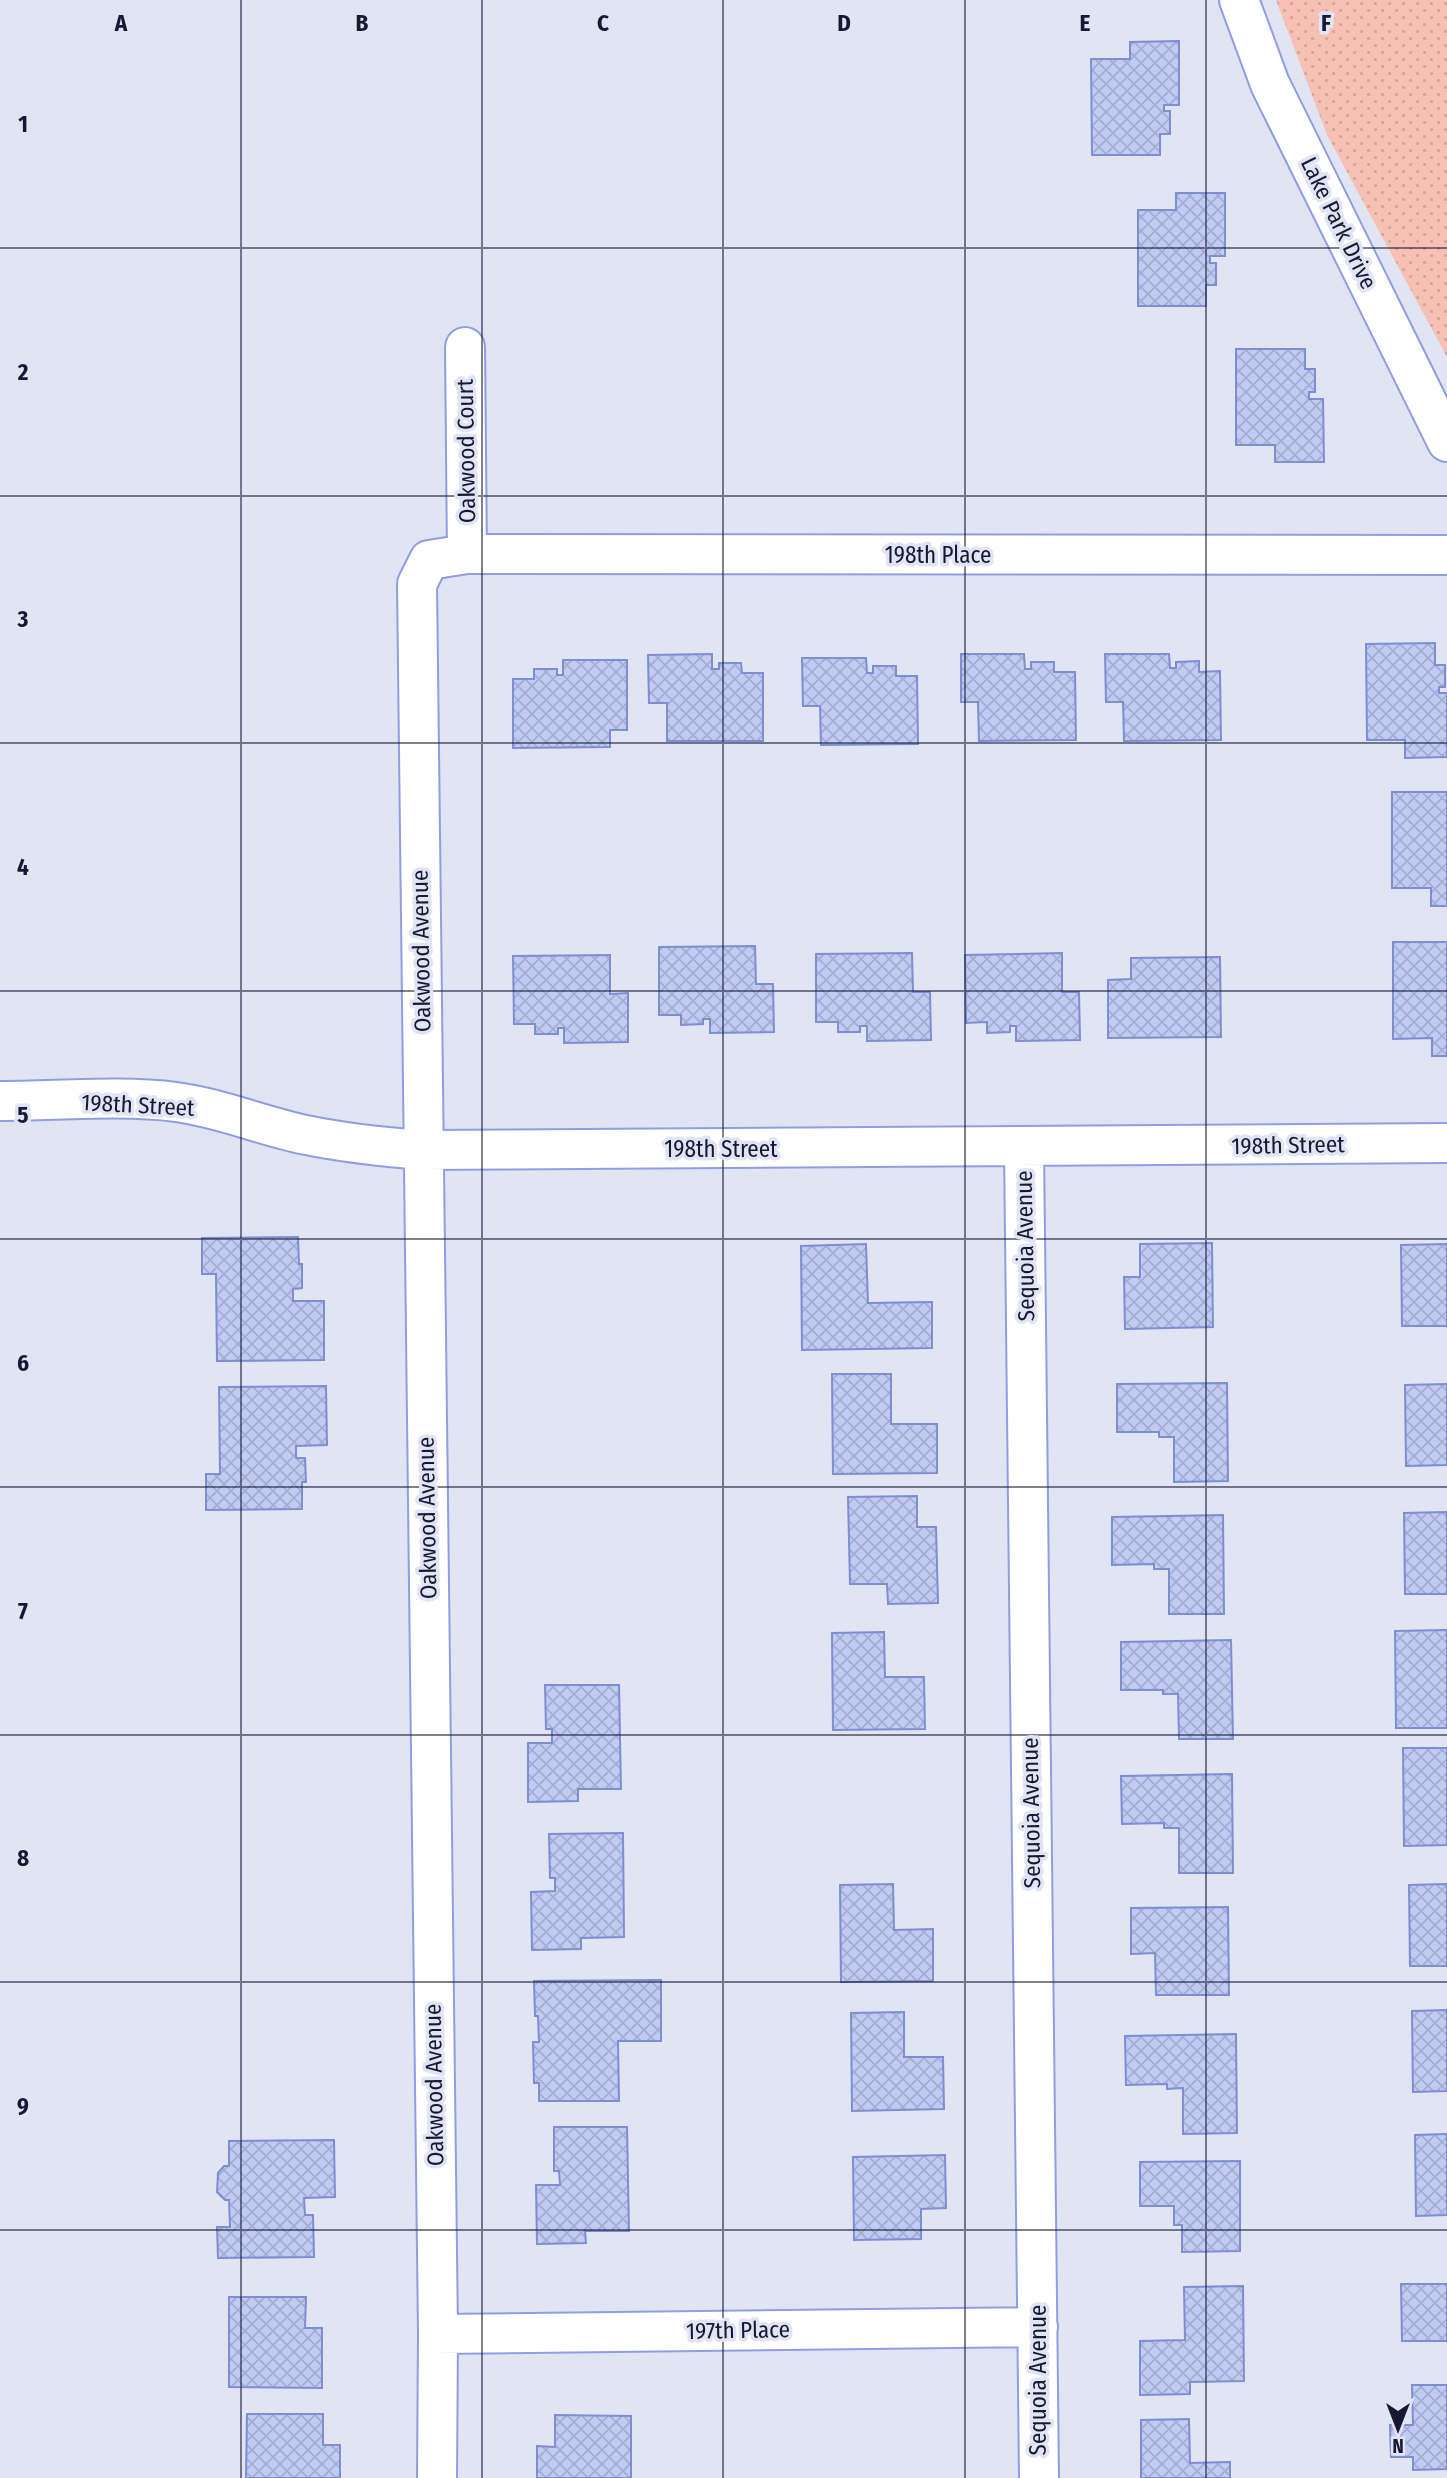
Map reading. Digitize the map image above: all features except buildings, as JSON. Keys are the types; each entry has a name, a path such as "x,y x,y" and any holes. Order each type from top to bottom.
{"street":[{"name":"Lake Park Drive","path":"1239,0 1270,84 1447,442"},
{"name":"Oakwood Court","path":"465,347 467,554"},
{"name":"198th Place","path":"429,560 467,554 1447,555"},
{"name":"Oakwood Avenue","path":"429,560 417,584 438,2334 437,2478"},
{"name":"198th Street","path":"0,1101 131,1099 177,1102 304,1135 368,1146 423,1150 1447,1143"},
{"name":"Sequoia Avenue","path":"1024,1147 1039,2478"},
{"name":"197th Place","path":"438,2334 1038,2326"}],"shaded area":[{"path":"1276,0 1447,0 1447,357 1327,135"}]}
